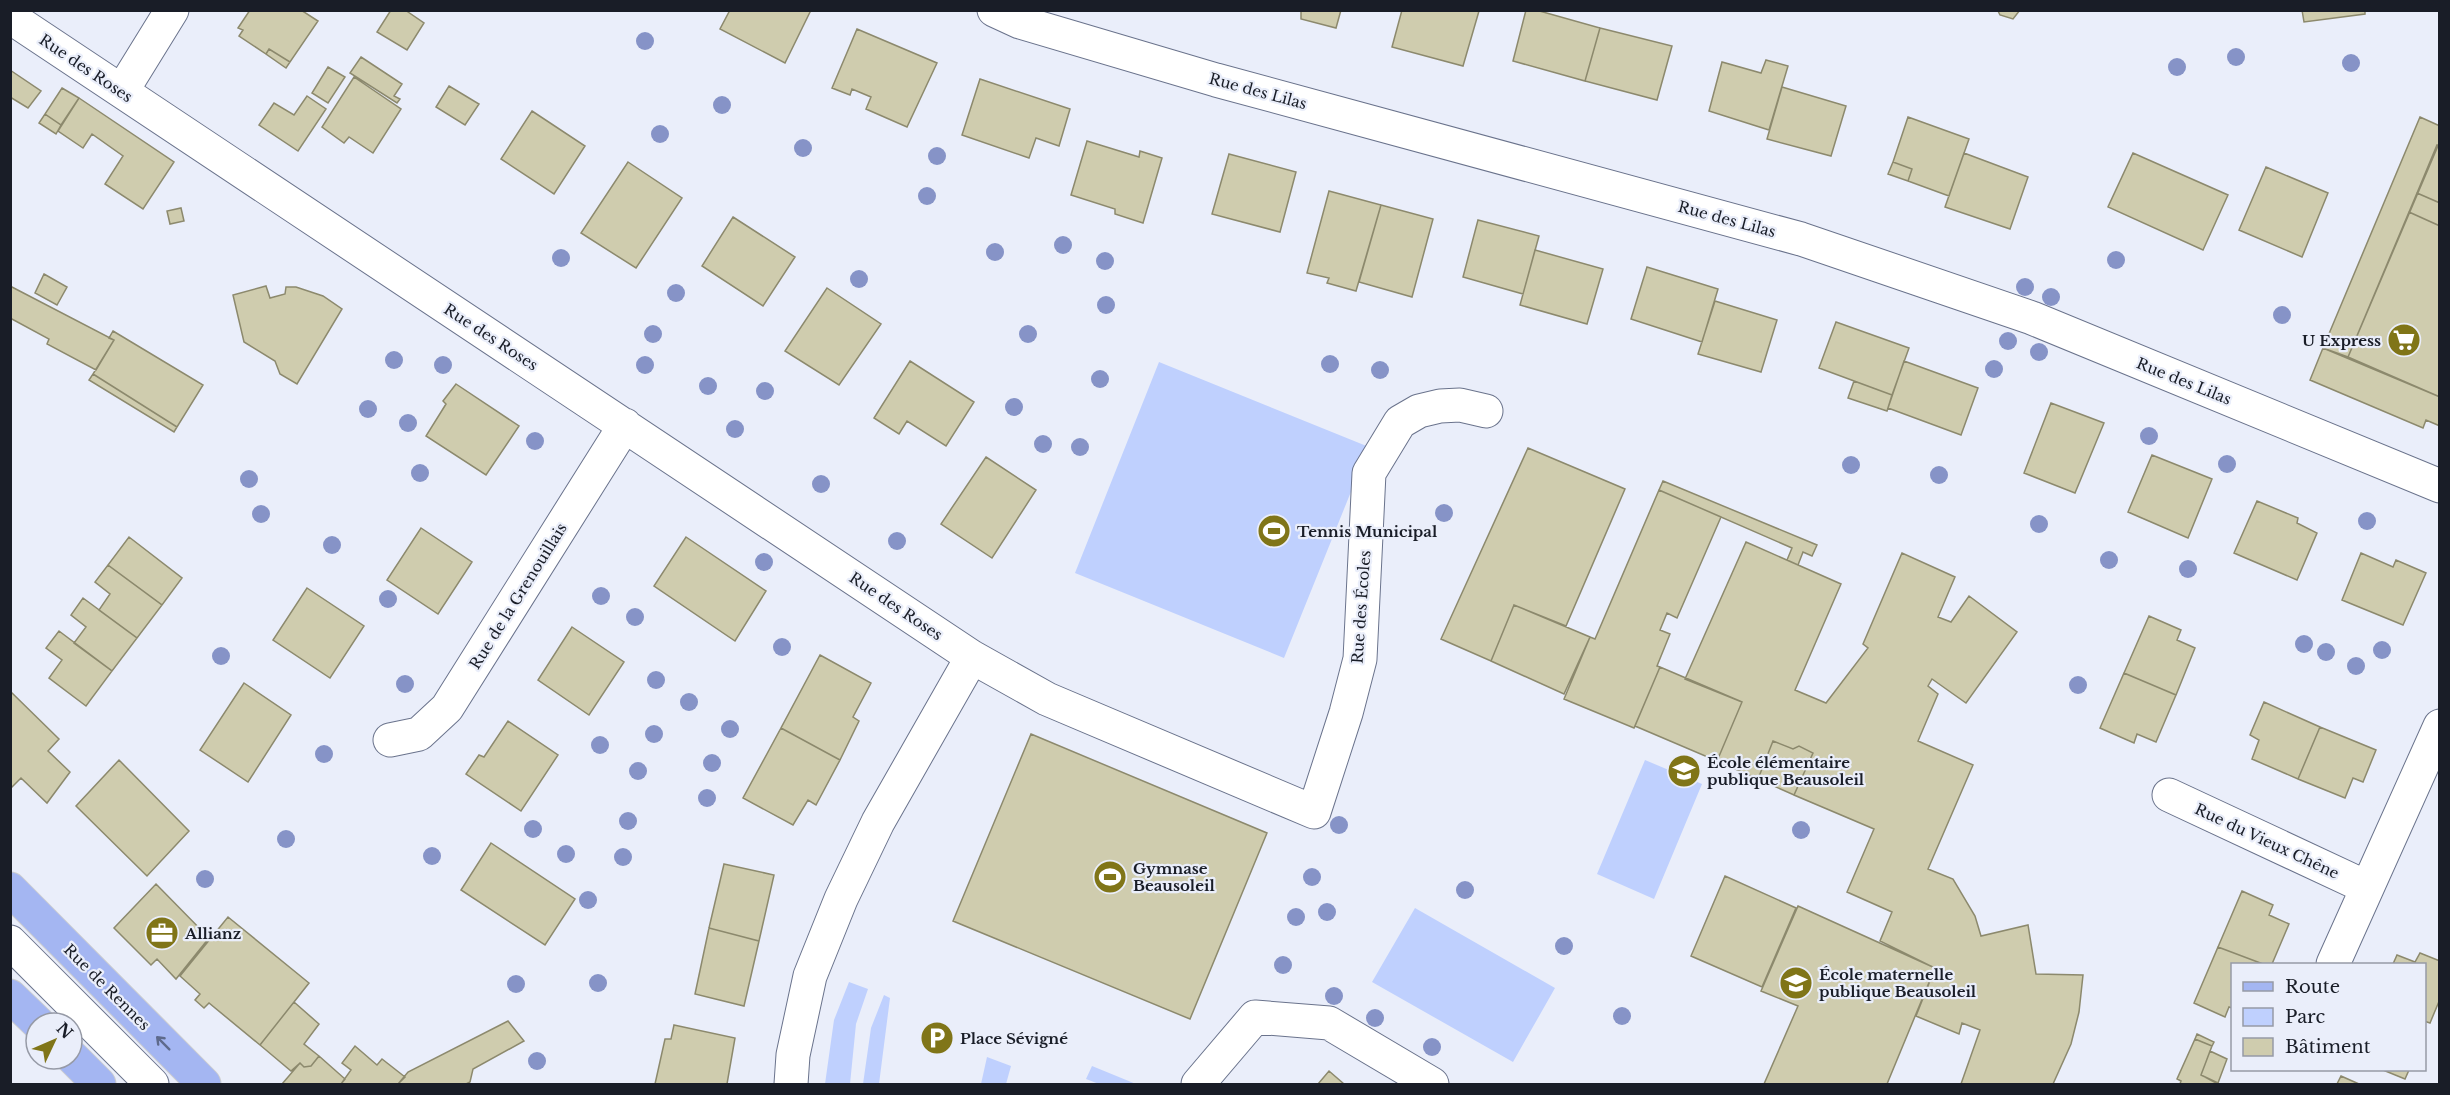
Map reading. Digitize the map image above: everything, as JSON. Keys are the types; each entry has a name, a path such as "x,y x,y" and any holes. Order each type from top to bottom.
{"main road":[{"name":"Rue de Rennes","path":"10,890 204,1084"},
{"path":"10,996 26,1011"},
{"path":"84,1069 99,1084"}],"street":[{"path":"122,91 172,10"},
{"name":"Rue des Lilas","path":"994,10 1020,22 1216,80 1801,239 2032,318 2439,486"},
{"name":"Rue des Roses","path":"10,17 1005,677"},
{"name":"Rue des Écoles","path":"1005,677 1047,699 1314,812 1346,713 1360,659 1369,473 1400,422 1419,411 1440,406 1460,405 1486,411"},
{"name":"Rue de la Grenouillais","path":"390,740 419,734 447,708 625,425"},
{"path":"791,1084 793,1055 810,976 841,899 878,822 972,657"},
{"path":"2333,963 2439,726"},
{"name":"Rue du Vieux Chêne","path":"2169,795 2366,887"},
{"path":"10,942 152,1084"},
{"path":"1198,1084 1255,1017 1329,1023 1432,1084"}],"green space":[{"path":"1159,362 1369,447 1284,658 1075,573"},
{"path":"1645,760 1702,784 1654,899 1597,874"},
{"path":"1415,908 1555,988 1513,1062 1372,982"},
{"path":"849,982 868,989 856,1024 850,1084 825,1084 834,1020"},
{"path":"884,995 890,998 879,1084 863,1084 871,1028"},
{"path":"987,1057 1011,1066 1006,1084 981,1084"},
{"path":"1092,1066 1136,1084 1099,1084 1086,1079"}],"building":[{"path":"250,10 301,10 318,21 290,62 269,49 266,54 239,36 243,30 238,28"},
{"path":"391,10 405,10 424,23 407,50 377,32"},
{"path":"730,10 811,10 785,63 720,29"},
{"path":"1301,10 1341,10 1336,28 1301,19"},
{"path":"1402,10 1479,11 1463,66 1392,47"},
{"path":"1526,10 1536,10 1600,28 1585,81 1513,61"},
{"path":"2020,10 2013,19 2000,15 1998,11"},
{"path":"2302,10 2365,10 2365,14 2304,22"},
{"path":"1600,28 1672,46 1657,100 1585,81"},
{"path":"857,29 937,63 907,127 866,109 871,97 852,89 850,95 832,88"},
{"path":"269,49 290,62 286,68 266,54"},
{"path":"361,57 402,84 394,96 400,99 397,103 350,73"},
{"path":"1766,60 1788,66 1769,130 1709,111 1722,62 1761,73"},
{"path":"328,67 345,77 328,103 312,93"},
{"path":"10,70 41,91 28,108 10,97"},
{"path":"354,77 401,109 373,153 349,137 344,143 322,127"},
{"path":"980,79 1070,109 1059,146 1036,138 1029,158 962,135"},
{"path":"449,86 479,104 465,125 436,107"},
{"path":"1782,87 1846,106 1831,156 1767,139"},
{"path":"62,88 79,98 61,125 45,114"},
{"path":"307,96 326,109 298,151 259,125 274,103 294,115"},
{"path":"79,98 174,162 143,209 105,184 123,156 92,134 83,148 58,131"},
{"path":"532,111 585,146 554,194 501,159"},
{"path":"45,114 61,125 56,134 39,123"},
{"path":"1908,117 1969,139 1949,196 1908,181 1912,169 1893,162"},
{"path":"2420,117 2440,126 2440,141 2348,357 2323,348"},
{"path":"1087,141 1139,157 1140,151 1162,158 1143,223 1115,214 1115,209 1071,195"},
{"path":"2437,145 2440,146 2440,203 2417,193"},
{"path":"1964,153 2028,177 2010,229 1945,207"},
{"path":"2133,153 2228,195 2203,250 2108,207"},
{"path":"1229,154 1296,172 1280,232 1212,214"},
{"path":"628,162 682,198 636,268 581,233"},
{"path":"1893,162 1912,169 1908,181 1888,174"},
{"path":"2266,167 2328,193 2302,257 2239,230"},
{"path":"1329,191 1381,205 1356,291 1327,283 1329,278 1307,273"},
{"path":"2417,193 2440,203 2440,226 2409,212"},
{"path":"1381,205 1433,219 1412,297 1359,282"},
{"path":"181,208 184,221 170,224 167,211"},
{"path":"2409,212 2440,226 2440,397 2348,357"},
{"path":"733,217 795,257 763,306 702,266"},
{"path":"1478,220 1539,236 1523,294 1463,277"},
{"path":"1535,250 1603,269 1587,324 1520,305"},
{"path":"1647,267 1718,289 1702,342 1631,319"},
{"path":"44,274 67,287 57,305 35,293"},
{"path":"10,286 114,340 96,370 47,344 49,339 10,318"},
{"path":"266,286 270,298 285,294 286,287 296,287 323,296 342,309 297,384 280,374 275,361 244,342 233,295"},
{"path":"827,288 881,324 839,385 785,351"},
{"path":"1715,301 1777,320 1761,372 1698,354"},
{"path":"1836,322 1909,348 1892,395 1819,368"},
{"path":"113,331 203,385 177,427 93,374 114,340 109,338"},
{"path":"2323,348 2440,397 2440,426 2426,420 2423,428 2310,380"},
{"path":"910,361 974,402 946,446 907,421 899,434 874,418"},
{"path":"1904,361 1978,388 1961,435 1888,408"},
{"path":"93,374 177,427 174,432 89,380"},
{"path":"1854,381 1892,395 1887,411 1848,398"},
{"path":"456,384 519,426 486,475 426,436 446,404 443,401"},
{"path":"2051,403 2104,423 2075,493 2024,473"},
{"path":"1528,448 1625,489 1566,626 1514,605 1491,661 1441,639"},
{"path":"2152,455 2212,479 2188,538 2128,512"},
{"path":"986,457 1036,490 992,558 941,524"},
{"path":"1663,481 1817,545 1812,556 1803,552 1798,565 1787,560 1792,548 1659,490"},
{"path":"1659,490 1721,517 1677,618 1667,613 1660,630 1670,634 1657,666 1660,667 1634,728 1564,699 1590,637 1595,639"},
{"path":"2257,501 2298,518 2297,523 2317,533 2297,580 2234,553"},
{"path":"421,528 472,562 438,614 387,580"},
{"path":"129,537 182,578 162,605 108,565"},
{"path":"686,537 766,591 735,641 654,586"},
{"path":"1746,542 1841,584 1795,690 1826,703 1868,648 1863,644 1902,553 1955,577 1938,617 1951,622 1969,596 2017,632 1966,703 1932,679 1928,686 1938,694 1918,741 1973,765 1928,869 1953,879 1975,916 1981,936 2028,925 2036,974 2083,975 2079,1012 2071,1044 2053,1084 1961,1084 1980,1030 1962,1023 1959,1034 1916,1016 1935,968 1880,941 1892,912 1847,892 1874,829 1794,795 1813,753 1799,746 1793,749 1773,741 1758,779 1717,761 1742,702 1685,679"},
{"path":"2361,553 2393,567 2396,560 2426,573 2403,625 2342,600"},
{"path":"108,565 162,605 137,638 99,610 110,594 95,582"},
{"path":"307,588 364,626 330,678 273,640"},
{"path":"83,598 137,638 112,671 74,643 86,627 71,615"},
{"path":"1514,605 1590,637 1564,694 1491,661"},
{"path":"2149,616 2181,630 2177,640 2195,648 2176,695 2124,673"},
{"path":"572,627 624,662 589,715 538,680"},
{"path":"59,631 112,671 86,706 49,678 62,660 46,648"},
{"path":"820,655 871,683 853,717 859,721 840,760 781,728"},
{"path":"1660,667 1742,702 1717,761 1635,726"},
{"path":"2124,673 2176,695 2156,742 2137,734 2134,743 2100,728"},
{"path":"244,683 291,715 248,782 200,750"},
{"path":"10,691 59,739 48,751 70,772 47,803 21,778 10,789"},
{"path":"2264,702 2320,727 2298,779 2252,759 2259,740 2250,735"},
{"path":"508,721 558,755 521,811 466,774 479,755 484,757"},
{"path":"2320,727 2376,750 2363,782 2353,778 2345,798 2298,779"},
{"path":"781,728 840,760 816,805 808,800 793,825 743,798"},
{"name":"Gymnase Beausoleil","path":"1031,734 1267,833 1190,1019 953,921"},
{"path":"1773,741 1793,749 1799,746 1813,753 1794,795 1758,779"},
{"path":"119,760 189,831 147,876 76,806"},
{"path":"491,843 575,899 545,945 461,890"},
{"path":"724,864 774,875 759,941 709,928"},
{"path":"1725,876 1796,908 1762,987 1691,956"},
{"name":"Allianz","path":"156,884 209,938 176,979 157,959 151,965 114,928"},
{"path":"2242,891 2273,905 2269,915 2289,924 2272,963 2260,963 2218,947"},
{"path":"1798,906 1935,968 1887,1084 1764,1084 1798,1006 1761,991"},
{"path":"228,917 309,983 260,1045 209,1003 204,1008 195,1000 200,994 180,976"},
{"path":"709,928 759,941 744,1006 695,994"},
{"path":"2218,947 2260,963 2231,963 2231,1008 2229,1007 2225,1017 2194,1003"},
{"path":"2420,953 2440,961 2440,999 2430,1023 2426,1022 2426,963 2393,963 2397,955 2415,962"},
{"path":"294,1002 319,1024 304,1044 319,1056 311,1066 304,1067 300,1063 291,1071 260,1045"},
{"path":"508,1021 524,1041 473,1069 470,1082 466,1084 398,1084 408,1072"},
{"path":"674,1025 735,1038 727,1084 655,1084 665,1039 671,1039"},
{"path":"2197,1034 2214,1042 2212,1046 2195,1039"},
{"path":"2195,1039 2212,1046 2201,1075 2218,1084 2180,1084 2181,1081 2177,1079"},
{"path":"355,1046 377,1065 382,1059 405,1077 398,1084 341,1084 351,1070 342,1063"},
{"path":"2210,1051 2227,1059 2218,1083 2201,1075"},
{"path":"319,1056 345,1079 341,1084 282,1084 300,1063 304,1067 311,1066"},
{"path":"1329,1071 1344,1084 1318,1084"},
{"path":"2385,1071 2409,1071 2405,1079"},
{"path":"2341,1076 2359,1084 2337,1084"}],"place":[{"name":"U Express","path":"2404,340"},
{"name":"Tennis Municipal","path":"1274,531"},
{"name":"École élémentaire publique Beausoleil","path":"1684,771"},
{"name":"Gymnase Beausoleil","path":"1110,877"},
{"name":"Allianz","path":"162,933"},
{"name":"École maternelle publique Beausoleil","path":"1796,983"},
{"name":"Place Sévigné","path":"937,1038"}]}
